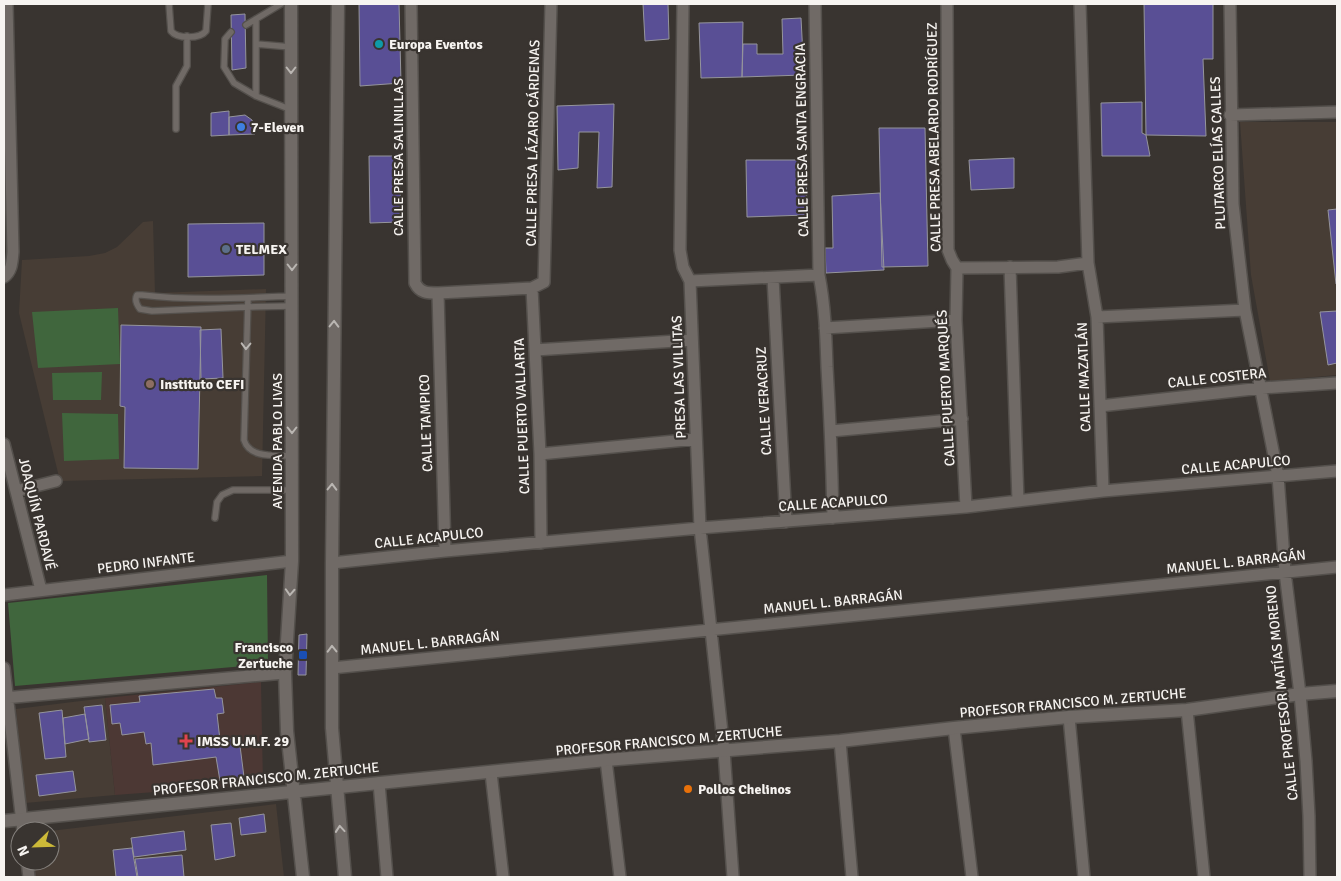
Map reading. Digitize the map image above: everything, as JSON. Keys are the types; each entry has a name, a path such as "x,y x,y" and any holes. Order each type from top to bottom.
{"main road":[{"name":"AVENIDA PABLO LIVAS","path":"291,4 292,561 285,673 287,731 303,877"},
{"path":"338,4 332,728 345,877"},
{"name":"PROFESOR FRANCISCO M. ZERTUCHE","path":"56,821 379,783 606,760 840,741 1069,717 1187,710 1300,694 1337,691"}],"street":[{"path":"4,277 12,266 13,252 8,4"},
{"name":"CALLE PRESA SALINILLAS","path":"411,4 415,283 418,289 423,292 438,293"},
{"name":"CALLE PRESA LÁZARO CÁRDENAS","path":"532,288 544,282 551,4"},
{"name":"PRESA LAS VILLITAS","path":"683,4 680,250 683,267 690,281 700,528 724,750 733,877"},
{"name":"CALLE PRESA SANTA ENGRACIA","path":"815,4 818,275"},
{"name":"CALLE PRESA ABELARDO RODRÍGUEZ","path":"947,4 948,250 957,268"},
{"name":"CALLE MAZATLÁN","path":"1080,4 1088,263 1097,317 1103,492"},
{"name":"PLUTARCO ELÍAS CALLES","path":"1230,4 1232,204 1245,310 1262,388"},
{"path":"1230,115 1337,112"},
{"path":"957,268 1058,267 1088,263"},
{"path":"1010,267 1018,501"},
{"name":"CALLE PUERTO MARQUÉS","path":"957,268 956,320 966,507"},
{"path":"690,281 818,275 822,292 825,328 834,518"},
{"name":"CALLE VERACRUZ","path":"773,278 786,522"},
{"path":"438,293 532,288"},
{"name":"CALLE PUERTO VALLARTA","path":"532,288 540,454 541,542"},
{"name":"CALLE TAMPICO","path":"438,293 445,551"},
{"path":"1097,317 1245,310"},
{"path":"825,328 956,320"},
{"path":"535,350 692,340"},
{"name":"CALLE COSTERA","path":"1100,406 1262,388 1337,383"},
{"name":"CALLE PROFESOR MATÍAS MORENO","path":"1262,388 1278,476 1285,572 1300,694 1309,816 1310,877"},
{"path":"831,431 962,419"},
{"path":"540,454 696,439"},
{"name":"JOAQUÍN PARDAVÉ","path":"4,444 41,590"},
{"name":"CALLE ACAPULCO","path":"332,564 541,542 966,507 1103,492 1337,471"},
{"path":"16,491 56,481"},
{"name":"PEDRO INFANTE","path":"4,595 292,561"},
{"name":"MANUEL L. BARRAGÁN","path":"332,668 1337,567"},
{"path":"4,668 22,821"},
{"path":"6,697 285,673"},
{"path":"1187,710 1204,877"},
{"path":"1069,717 1084,877"},
{"path":"954,728 972,877"},
{"path":"840,741 852,877"},
{"path":"606,760 620,877"},
{"path":"491,772 503,877"},
{"path":"379,783 387,877"}],"lane":[{"path":"169,4 171,31 177,36 199,36 204,34 206,31 208,4"},
{"path":"246,24 281,4"},
{"path":"256,19 256,96"},
{"path":"231,32 225,39 224,67 234,83 256,96 292,110"},
{"path":"176,129 176,86 186,66 187,36"},
{"path":"256,44 291,47"},
{"path":"142,294 164,297 248,298 292,301 247,306 148,311 140,309 136,304 136,297 142,294"},
{"path":"248,298 244,440 248,450 262,455 292,456"},
{"path":"215,518 217,502 222,495 232,490 291,490"}],"shaded area":[{"path":"1240,122 1337,122 1337,375 1270,381 1251,275"},
{"name":"Instituto CEFI","path":"153,221 155,293 266,289 262,476 60,481 19,313 22,260 89,256 105,253 117,247 143,222"},
{"name":"IMSS U.M.F. 29","path":"261,682 263,784 115,795 105,698"},
{"path":"105,698 115,795 25,803 16,709"},
{"path":"276,804 284,877 33,877 32,871 60,871 60,830"}],"green space":[{"path":"118,308 120,364 38,368 32,312"},
{"path":"102,372 101,400 53,400 52,373"},
{"path":"62,413 118,414 119,459 64,461"},
{"path":"267,575 268,664 15,686 8,603"}],"building":[{"name":"Europa Eventos","path":"359,4 399,4 401,83 360,86"},
{"path":"643,4 668,4 669,39 645,41"},
{"path":"1144,4 1213,4 1213,59 1203,59 1206,136 1146,135"},
{"path":"245,14 246,68 232,70 231,15"},
{"path":"801,18 804,75 742,77 743,44 757,44 757,54 783,54 782,19"},
{"path":"743,22 742,77 701,78 699,23"},
{"path":"1142,102 1142,133 1146,135 1150,156 1102,156 1101,103"},
{"path":"614,104 612,187 597,188 599,132 579,132 578,168 558,170 557,106"},
{"path":"229,111 229,135 211,136 211,113"},
{"name":"7-Eleven","path":"245,115 252,120 255,134 229,135 229,117"},
{"path":"879,128 925,128 928,266 882,267"},
{"path":"369,156 401,156 400,222 370,223"},
{"path":"1014,158 1014,188 971,190 969,160"},
{"path":"746,160 806,160 807,215 747,217"},
{"path":"880,193 884,270 826,273 825,248 833,248 832,196"},
{"path":"1337,209 1337,284 1336,284 1328,210"},
{"name":"TELMEX","path":"264,223 264,275 188,277 188,224"},
{"path":"1337,311 1337,363 1328,365 1320,312"},
{"path":"121,325 201,327 198,469 124,468 125,407 120,406"},
{"path":"221,329 223,378 201,379 200,330"},
{"name":"Francisco Zertuche","path":"307,634 306,675 298,675 299,635"},
{"path":"214,689 216,698 222,698 224,713 217,714 220,740 239,738 244,777 220,781 216,757 153,765 151,743 146,744 144,732 122,735 120,723 112,724 110,705 140,702 139,696"},
{"path":"102,705 106,740 89,742 84,707"},
{"path":"62,710 66,757 45,759 39,713"},
{"path":"85,714 89,739 65,744 63,718"},
{"path":"73,771 76,791 39,796 36,775"},
{"path":"264,814 266,832 241,835 239,818"},
{"path":"231,823 235,856 215,860 211,825"},
{"path":"184,831 186,850 134,857 131,838"},
{"path":"132,848 137,877 116,877 113,850"},
{"path":"182,855 184,877 138,877 135,859"}],"place":[{"name":"Europa Eventos","path":"379,44"},
{"name":"7-Eleven","path":"241,127"},
{"name":"TELMEX","path":"226,249"},
{"name":"Instituto CEFI","path":"150,384"},
{"name":"Francisco Zertuche","path":"303,655"},
{"name":"IMSS U.M.F. 29","path":"186,741"},
{"name":"Pollos Chelinos","path":"688,789"}]}
